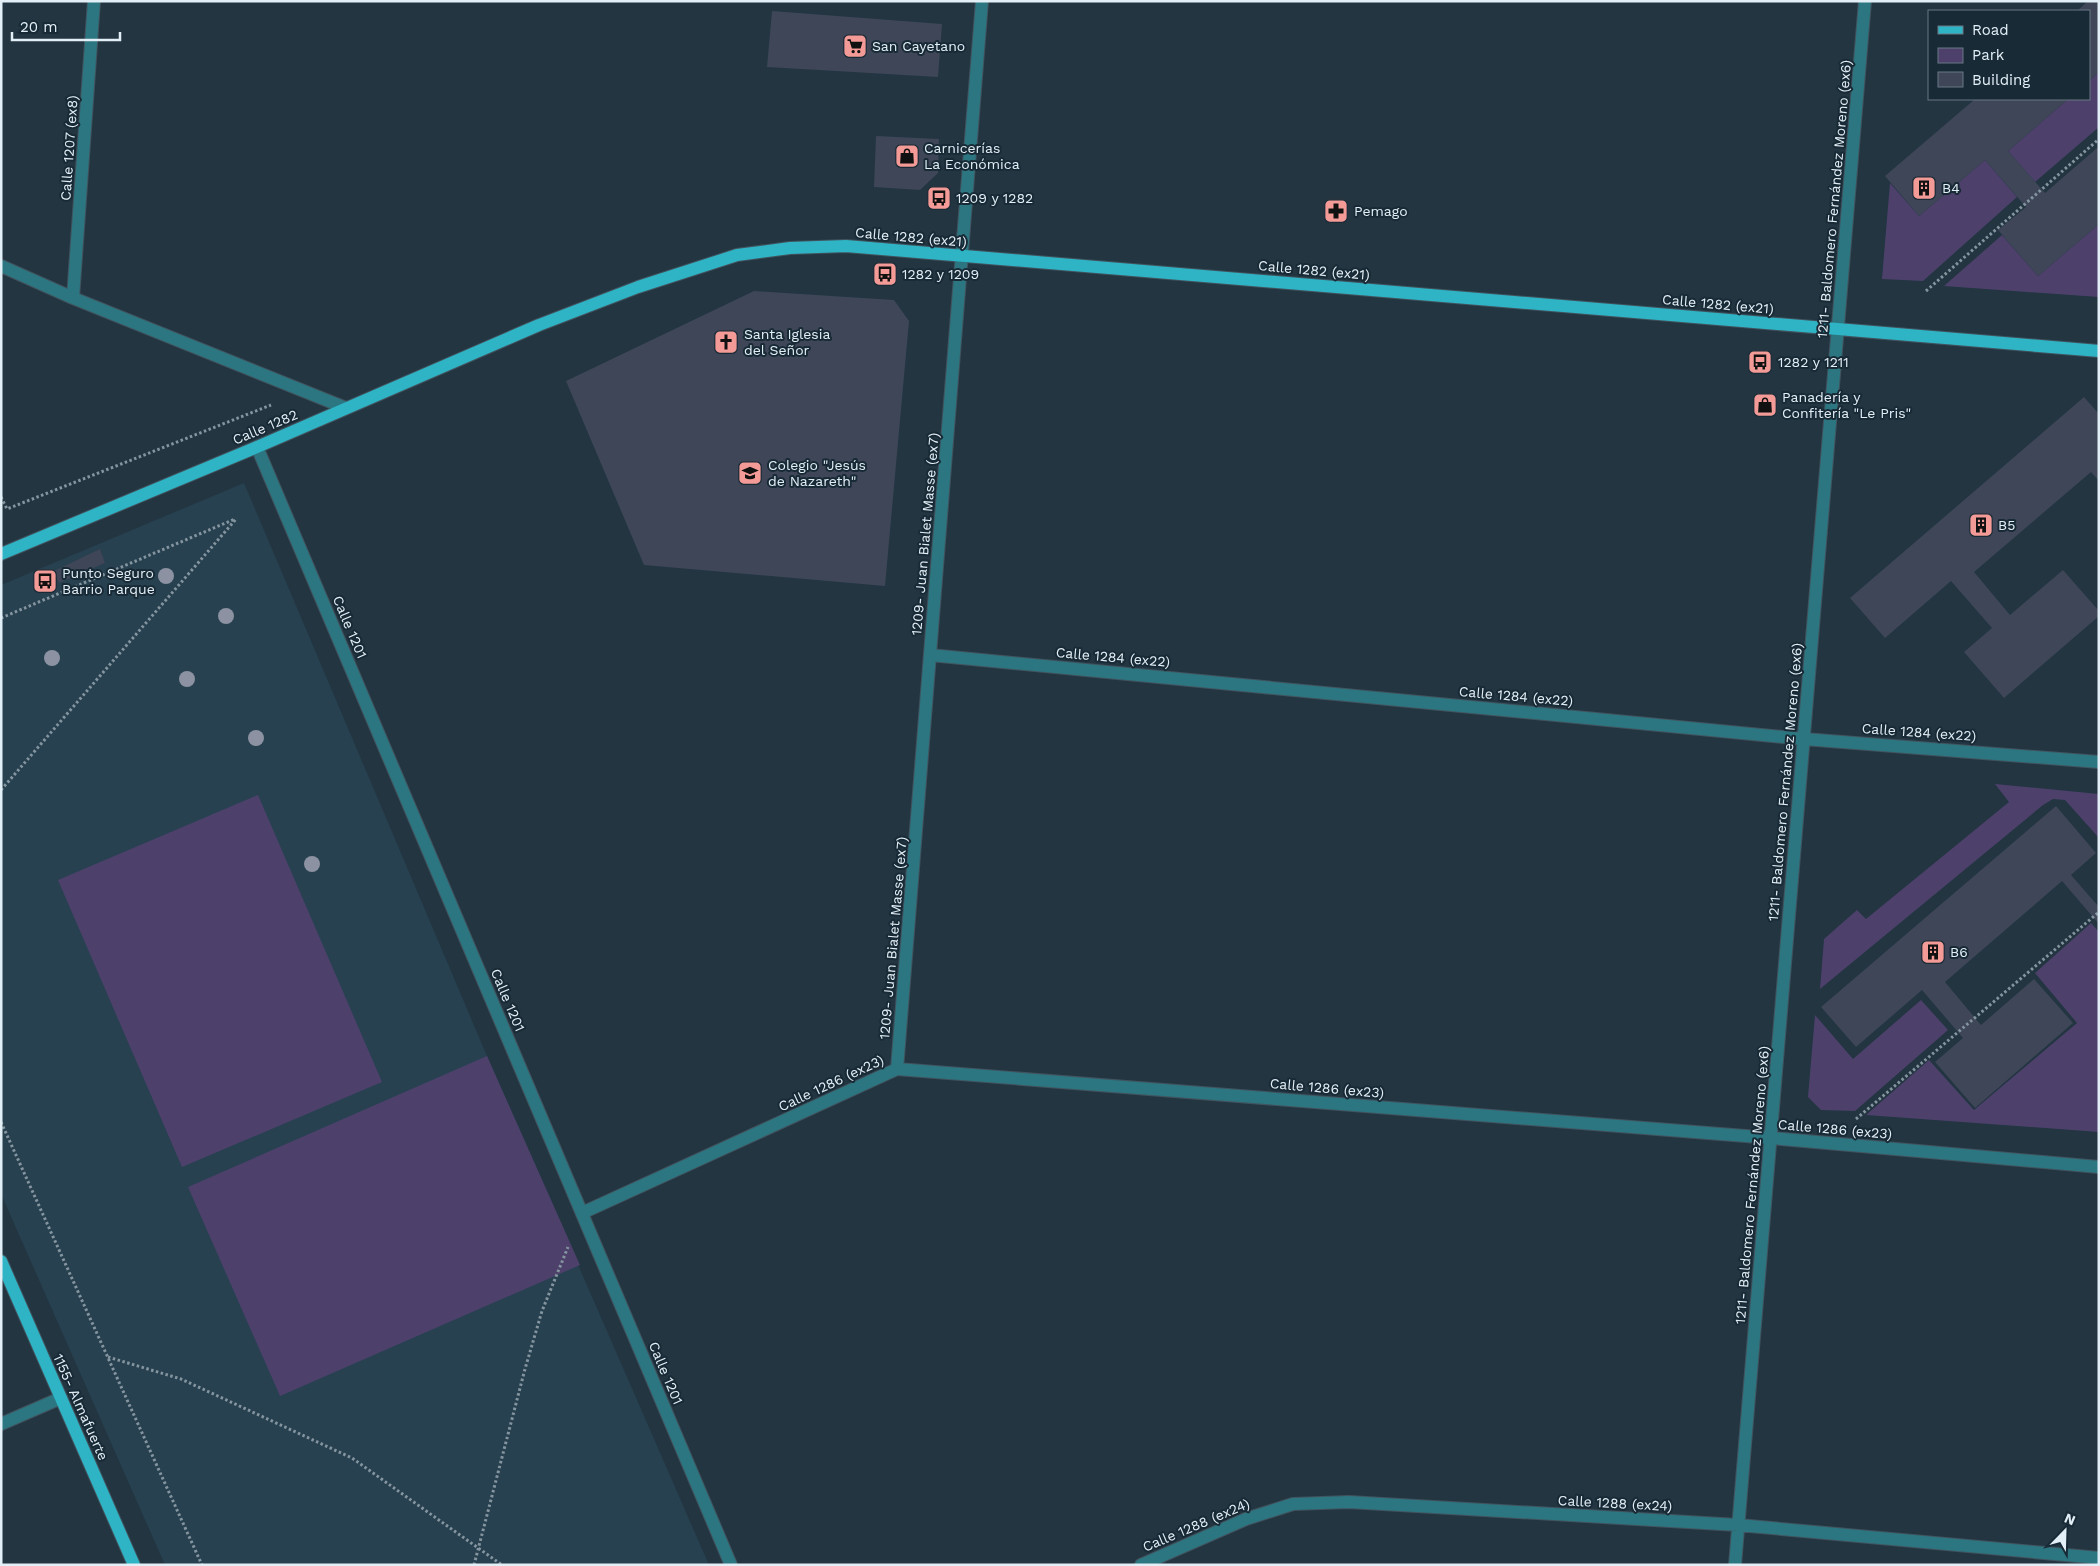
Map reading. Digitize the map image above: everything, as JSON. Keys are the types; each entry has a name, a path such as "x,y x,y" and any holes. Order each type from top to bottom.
{"main road":[{"name":"Calle 1282 (ex21)","path":"539,325 638,287 737,255 790,248 846,246 2099,351"},
{"name":"Calle 1282","path":"1,554 257,447 539,325"},
{"name":"1155- Almafuerte","path":"1,1261 134,1565"}],"street":[{"name":"Calle 1207 (ex8)","path":"73,298 94,1"},
{"name":"1209- Juan Bialet Masse (ex7)","path":"897,1069 982,1"},
{"name":"1211- Baldomero Fernández Moreno (ex6)","path":"1735,1565 1865,1"},
{"path":"1,266 73,298 346,408"},
{"name":"Calle 1201","path":"257,447 731,1565"},
{"name":"Calle 1284 (ex22)","path":"930,654 1804,739 2099,762"},
{"name":"Calle 1286 (ex23)","path":"582,1213 897,1069 1771,1138 2099,1167"},
{"path":"1,1424 61,1398"},
{"name":"Calle 1288 (ex24)","path":"1141,1565 1246,1518 1293,1504 1349,1502 1738,1525 2099,1558"}],"path":[{"path":"1926,291 2099,139"},
{"path":"1,497 6,509 221,426 274,403"},
{"path":"1,618 237,518 1,790"},
{"path":"1856,1118 2099,912"},
{"path":"1,1122 202,1565"},
{"path":"474,1565 480,1549 525,1369 542,1311 582,1213"},
{"path":"108,1357 181,1379 352,1458 502,1565"}],"shaded area":[{"path":"244,483 487,1056 709,1565 165,1565 1,1194 1,585"}],"green space":[{"path":"2099,72 2099,127 2035,182 2008,151 2067,100 2090,100 2090,80"},
{"path":"1985,160 2017,197 1923,281 1882,279 1890,183 1919,216"},
{"path":"2099,224 2099,297 1944,286 2002,235 2038,276"},
{"path":"1995,784 2099,794 2099,838 2065,800 2053,799 2043,805 1820,989 1824,939 1857,910 1866,919 2009,802"},
{"path":"258,795 382,1082 182,1167 58,880"},
{"path":"2091,923 2099,932 2099,1132 1866,1115 1929,1060 1974,1110 2077,1023 2035,973"},
{"path":"1921,1000 1948,1030 1855,1111 1821,1110 1808,1097 1815,1015 1853,1059"},
{"path":"487,1056 580,1265 280,1396 188,1187"}],"building":[{"path":"2088,1 2099,1 2099,72 2090,80 2090,10 2078,10"},
{"name":"San Cayetano","path":"772,11 942,24 938,77 767,67"},
{"name":"B4","path":"1974,100 2067,100 2008,151 2045,193 2097,148 2099,150 2099,224 2038,276 1998,230 2026,207 1985,160 1919,216 1885,176"},
{"name":"Carnicerías La Económica","path":"876,136 939,139 938,173 920,190 874,187"},
{"name":"Colegio \"Jesús de Nazareth\"","path":"754,291 894,300 909,321 885,586 644,565 566,381"},
{"name":"B5","path":"2084,397 2099,414 2099,481 2091,472 1974,572 2010,615 2063,570 2099,611 2099,616 2004,698 1964,652 1992,628 1951,581 1885,638 1850,598"},
{"path":"100,549 105,563 59,583 54,571"},
{"name":"B6","path":"2056,806 2096,853 2071,875 2099,907 2099,924 2062,881 1945,982 1981,1025 2034,979 2073,1023 1975,1108 1935,1062 1963,1038 1922,990 1856,1047 1821,1007"}],"place":[{"name":"San Cayetano","path":"855,46"},
{"name":"Carnicerías La Económica","path":"907,156"},
{"name":"B4","path":"1924,188"},
{"name":"1209 y 1282","path":"939,198"},
{"name":"Pemago","path":"1336,211"},
{"name":"1282 y 1209","path":"885,274"},
{"name":"Santa Iglesia del Señor","path":"726,342"},
{"name":"1282 y 1211","path":"1760,362"},
{"name":"Panadería y Confitería \"Le Pris\"","path":"1765,405"},
{"name":"Colegio \"Jesús de Nazareth\"","path":"750,473"},
{"name":"B5","path":"1981,525"},
{"name":"Punto Seguro Barrio Parque","path":"45,581"},
{"name":"B6","path":"1933,952"}]}
